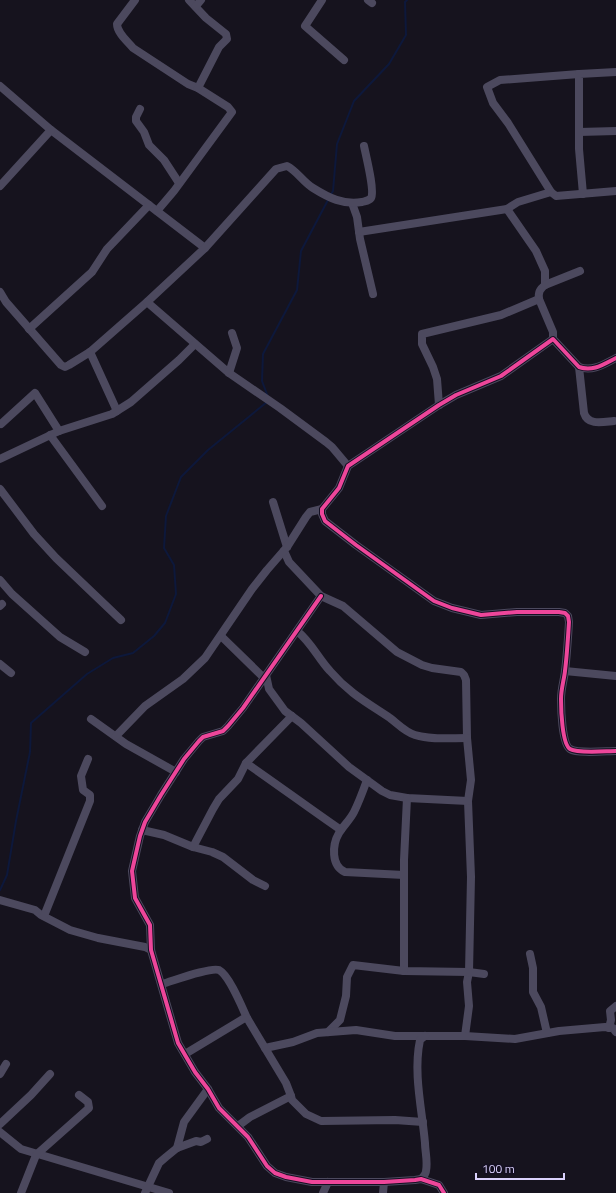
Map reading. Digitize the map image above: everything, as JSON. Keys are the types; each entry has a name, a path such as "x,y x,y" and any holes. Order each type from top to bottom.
{"street":[{"path":"135,0 117,24 118,29 133,48 188,84 198,88 228,107 232,112 157,211"},
{"path":"189,0 199,3 206,18 226,34 227,38 220,47 198,88"},
{"path":"322,0 305,26 344,60"},
{"path":"616,72 500,80 487,87 493,103 508,123 551,192 556,196 616,191"},
{"path":"580,74 579,149 583,194"},
{"path":"0,86 51,130 204,248"},
{"path":"140,109 136,117 136,121 144,132 149,145 164,160 179,183"},
{"path":"0,186 51,130"},
{"path":"579,132 616,131"},
{"path":"0,292 6,302 61,365 69,365 90,352 147,302 204,248 276,169 287,166 291,168 313,188 344,203 355,203 371,198 372,194 369,171 364,146"},
{"path":"359,232 506,209 518,202 551,192"},
{"path":"355,203 359,232 373,294"},
{"path":"30,330 92,272 107,250 150,206"},
{"path":"506,209 536,251 545,271 545,285"},
{"path":"580,271 545,285 540,289 539,299 553,332 553,339 580,367 591,370 616,358"},
{"path":"439,405 437,379 422,344 422,334 501,315 539,299"},
{"path":"147,302 229,373 326,442 348,466"},
{"path":"229,373 237,348 232,333"},
{"path":"116,736 145,706 183,679 205,658 252,589 286,549 306,517 310,512 322,509 339,488 348,466 456,395 501,376 553,339"},
{"path":"0,459 59,431 103,418 117,411 131,402 195,344"},
{"path":"90,352 117,411"},
{"path":"580,367 585,418 593,422 614,421"},
{"path":"1,424 35,393 59,431"},
{"path":"50,435 102,506"},
{"path":"0,489 34,534 56,558 121,620"},
{"path":"273,502 289,562 321,596 343,606 397,652 432,668 461,672 466,680 467,738 470,780 468,801 471,877 469,972 467,982 469,1006 465,1036"},
{"path":"322,509 322,517 325,520 356,545 434,601 465,612 481,615 517,612 565,613 568,616 569,622 565,671 561,696 564,738 567,746 572,750 616,752"},
{"path":"0,580 22,604 60,637 85,652"},
{"path":"321,596 265,677 228,726 223,730 203,737 184,759 145,822 132,871 135,898 150,925 151,950 178,1043 219,1108 248,1137 267,1166 275,1173 307,1181 384,1182 421,1179 439,1185 444,1193"},
{"path":"297,631 306,639 329,670 350,692 405,730 415,735 424,737 467,738"},
{"path":"221,636 265,677 269,689 285,711 301,722 349,768 382,791 390,795 407,798 468,801"},
{"path":"0,664 11,673"},
{"path":"565,671 616,676"},
{"path":"258,686 269,689"},
{"path":"193,848 213,809 220,799 236,783 246,763 292,716"},
{"path":"91,719 126,744 176,772"},
{"path":"44,916 90,801 90,795 83,790 81,776 88,759"},
{"path":"246,763 281,787 302,804 342,830"},
{"path":"367,780 354,812 336,840 334,846 337,866 340,870 345,872 404,875"},
{"path":"404,971 404,875 407,798"},
{"path":"142,830 164,835 193,848 212,852 224,857 248,877 265,886"},
{"path":"0,900 34,910 70,930 98,938 144,947 151,950"},
{"path":"530,954 533,968 533,992 541,1007 547,1033"},
{"path":"328,1032 340,1020 346,996 347,978 353,965 404,971 469,972 484,974"},
{"path":"162,984 208,970 218,970 225,975 247,1018 286,1083 292,1100 306,1114 321,1121 395,1120 423,1122"},
{"path":"265,1048 293,1042 317,1033 356,1030 395,1036 412,1036 422,1038 465,1036 515,1039 547,1033 612,1030 610,1011 616,1006"},
{"path":"185,1054 247,1018"},
{"path":"421,1179 426,1170 417,1055 422,1038"},
{"path":"0,1074 6,1064"},
{"path":"0,1124 31,1095 50,1074"},
{"path":"177,1148 184,1122 208,1089"},
{"path":"21,1193 36,1155 89,1108 88,1102 79,1095"},
{"path":"238,1126 250,1117 291,1096"},
{"path":"0,1132 21,1149 36,1155 146,1190 169,1193"},
{"path":"146,1190 159,1163 177,1148 196,1141 201,1142 207,1139"},
{"path":"323,1192 325,1182"},
{"path":"383,1193 384,1182"}],"waterway":[{"path":"330,196 333,191 337,144 354,101 389,64 406,35 405,2 407,0"},
{"path":"268,397 262,381 263,354 297,290 301,251 328,200"},
{"path":"0,890 7,875 30,752 31,723 87,674 113,658 133,653 154,636 165,623 176,594 174,565 164,548 166,516 181,477 208,450 267,402"}],"cycle path":[{"path":"616,358 594,368 589,369 579,367 553,339 501,376 456,395 348,466 339,488 322,509 322,514 325,521 434,601 452,608 481,615 517,612 565,613 568,616 569,622 565,674 561,692 561,710 562,726 567,746 574,751 616,751"},
{"path":"321,596 243,708 223,731 203,737 199,741 184,759 161,795 145,822 140,836 132,871 135,898 150,925 151,950 178,1043 219,1108 248,1137 267,1166 275,1173 286,1177 312,1182 384,1182 421,1179 439,1185 444,1193"}]}
